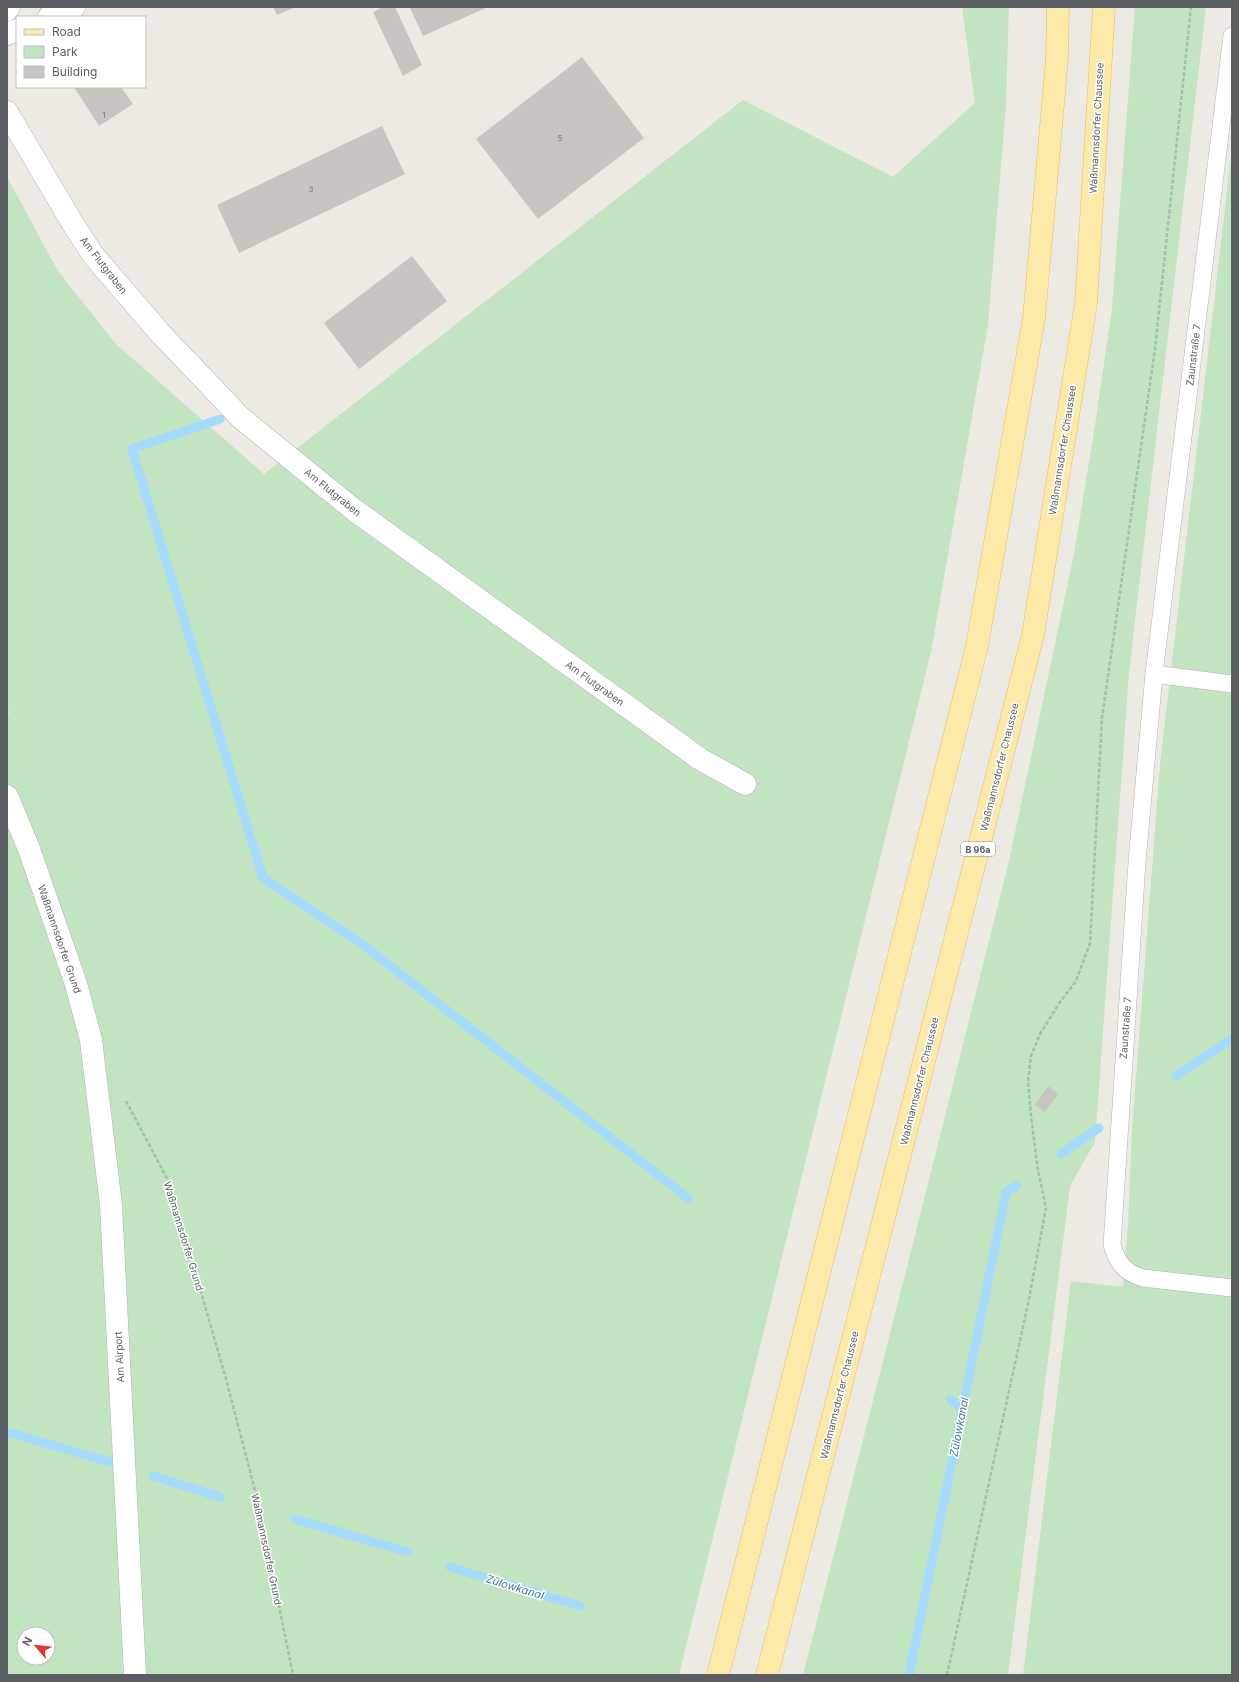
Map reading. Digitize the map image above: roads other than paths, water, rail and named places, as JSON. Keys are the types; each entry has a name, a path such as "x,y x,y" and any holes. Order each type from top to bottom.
{"main road":[{"path":"718,1675 977,646 1034,318 1057,59 1058,7"},
{"name":"Waßmannsdorfer Chaussee","path":"767,1675 1033,635 1086,303 1104,7"}],"street":[{"path":"52,16 74,7"},
{"name":"Am Flutgraben","path":"7,112 93,255 160,333 241,418 360,513 700,759 745,784"},
{"name":"Waßmannsdorfer Grund","path":"7,796 29,849 76,984 91,1040"},
{"name":"Am Airport","path":"91,1040 111,1205 135,1675"}],"lane":[{"name":"Zaunstraße 7","path":"1232,36 1154,674 1137,862 1112,1245 1121,1266 1131,1274 1143,1278 1232,1288"},
{"path":"1154,674 1232,684"}],"waterway":[{"path":"220,419 132,449 263,878 362,944 688,1198"},
{"name":"Zülowkanal","path":"1176,1076 1232,1039"},
{"name":"Zülowkanal","path":"1061,1154 1099,1128"},
{"name":"Zülowkanal","path":"909,1675 1006,1192 1017,1185"},
{"path":"950,1399 963,1411"},
{"path":"7,1432 110,1462"},
{"name":"Zülowkanal","path":"153,1476 220,1497"},
{"name":"Zülowkanal","path":"295,1519 408,1552"},
{"name":"Zülowkanal","path":"450,1567 580,1606"}]}
